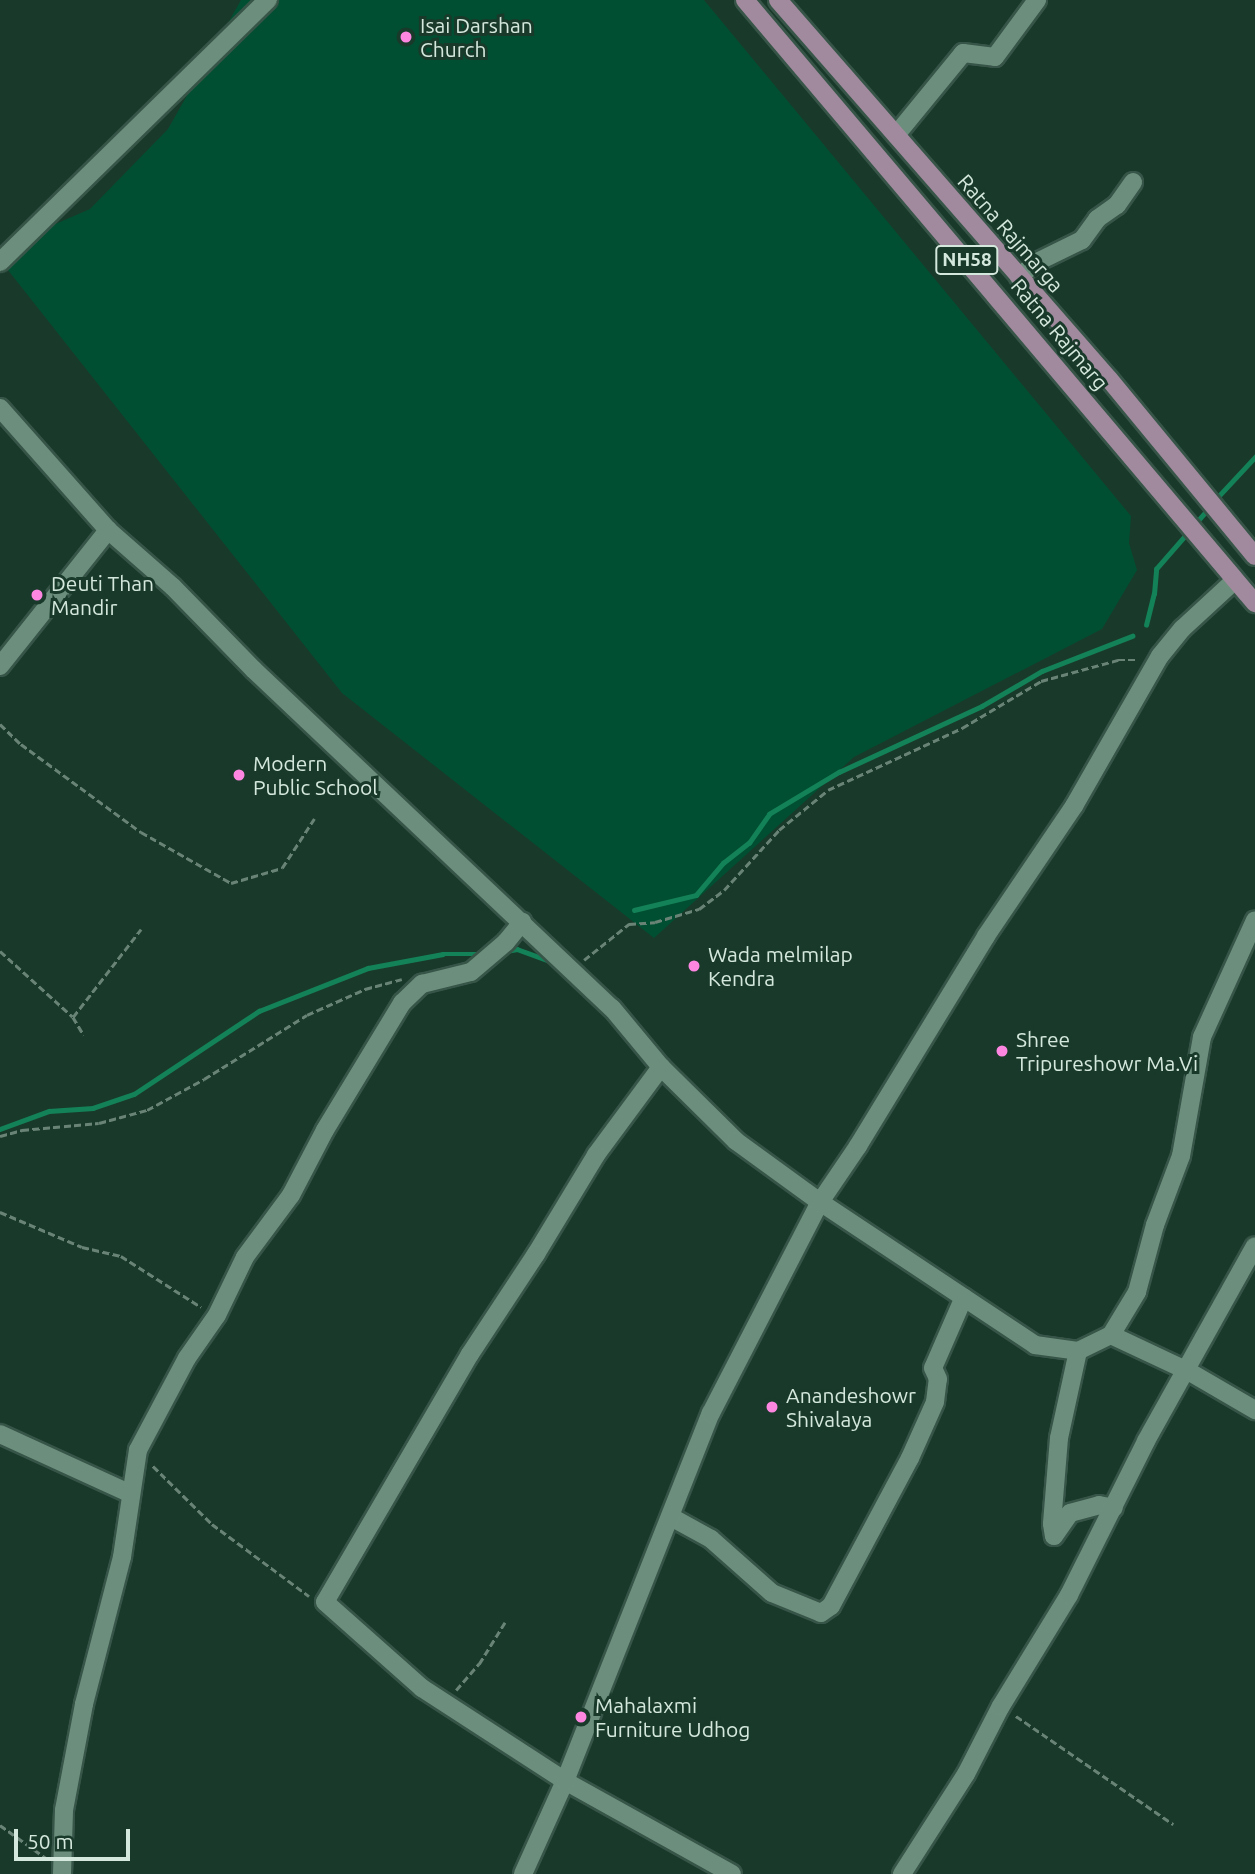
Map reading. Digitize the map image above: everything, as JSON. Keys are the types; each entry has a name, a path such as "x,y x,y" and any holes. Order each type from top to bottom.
{"main road":[{"name":"Ratna Rajmarg","path":"745,0 1255,603"},
{"name":"Ratna Rajmarga","path":"778,0 1020,277 1253,554"}],"street":[{"path":"0,262 268,0"},
{"path":"896,135 963,53 995,57 1037,0"},
{"path":"1020,277 1035,263 1082,240 1097,219 1117,205 1133,183"},
{"path":"0,408 108,530 173,587 254,670 612,1008 661,1067 736,1141 820,1202 1035,1345 1078,1350 1111,1335 1137,1292 1155,1225 1181,1156 1202,1037 1255,920"},
{"path":"0,666 108,530"},
{"path":"523,1874 565,1781 711,1413 820,1202 859,1146 986,936 1074,806 1160,656 1232,577"},
{"path":"62,1872 64,1810 84,1704 122,1557 129,1493 138,1450 187,1358 217,1315 245,1257 291,1195 325,1130 402,1003 422,984 471,972 506,942 522,922"},
{"path":"661,1067 596,1155 536,1254 470,1354 325,1602 422,1688 565,1781 732,1874"},
{"path":"902,1874 966,1774 1001,1706 1069,1595 1146,1441 1188,1371 1255,1246"},
{"path":"671,1517 711,1539 772,1593 821,1613 831,1606 910,1458 935,1402 938,1378 933,1368 964,1297"},
{"path":"1111,1335 1188,1371 1255,1410"},
{"path":"1078,1350 1059,1438 1052,1524 1054,1536 1070,1513 1099,1505 1114,1508"},
{"path":"0,1434 129,1493"}],"path":[{"path":"570,970 629,924 655,922 699,909 724,890 779,831 828,790 962,728 1041,681 1118,660 1144,660"},
{"path":"0,724 21,744 141,832 231,883 282,868 314,818"},
{"path":"73,1017 141,929"},
{"path":"0,951 73,1017 84,1035"},
{"path":"0,1136 22,1130 99,1124 147,1110 204,1079 306,1015 365,989 409,977"},
{"path":"0,1212 82,1247 121,1256 183,1299 217,1315"},
{"path":"138,1450 212,1524 306,1595 325,1602"},
{"path":"445,1703 479,1664 505,1622"},
{"path":"1001,1706 1173,1824"},
{"path":"0,1825 62,1872"}],"green space":[{"path":"241,0 704,0 1131,516 1129,543 1137,570 1102,629 854,757 654,938 342,693 0,260 0,248 90,209 168,129"}],"waterway":[{"path":"1215,500 1255,457"},
{"path":"1195,524 1210,507"},
{"path":"1146,625 1154,594 1156,569 1189,531"},
{"path":"634,910 696,895 723,863 749,843 769,814 839,772 982,706 1042,671 1132,636"},
{"path":"506,951 517,949 550,961"},
{"path":"0,1129 49,1111 93,1108 134,1094 259,1011 368,968 443,954 484,954"}],"place":[{"name":"Isai Darshan Church","path":"406,37"},
{"name":"Deuti Than Mandir","path":"37,595"},
{"name":"Modern Public School","path":"239,775"},
{"name":"Wada melmilap Kendra","path":"694,966"},
{"name":"Shree Tripureshowr Ma.Vi","path":"1002,1051"},
{"name":"Anandeshowr Shivalaya","path":"772,1407"},
{"name":"Mahalaxmi Furniture Udhog","path":"581,1717"}]}
